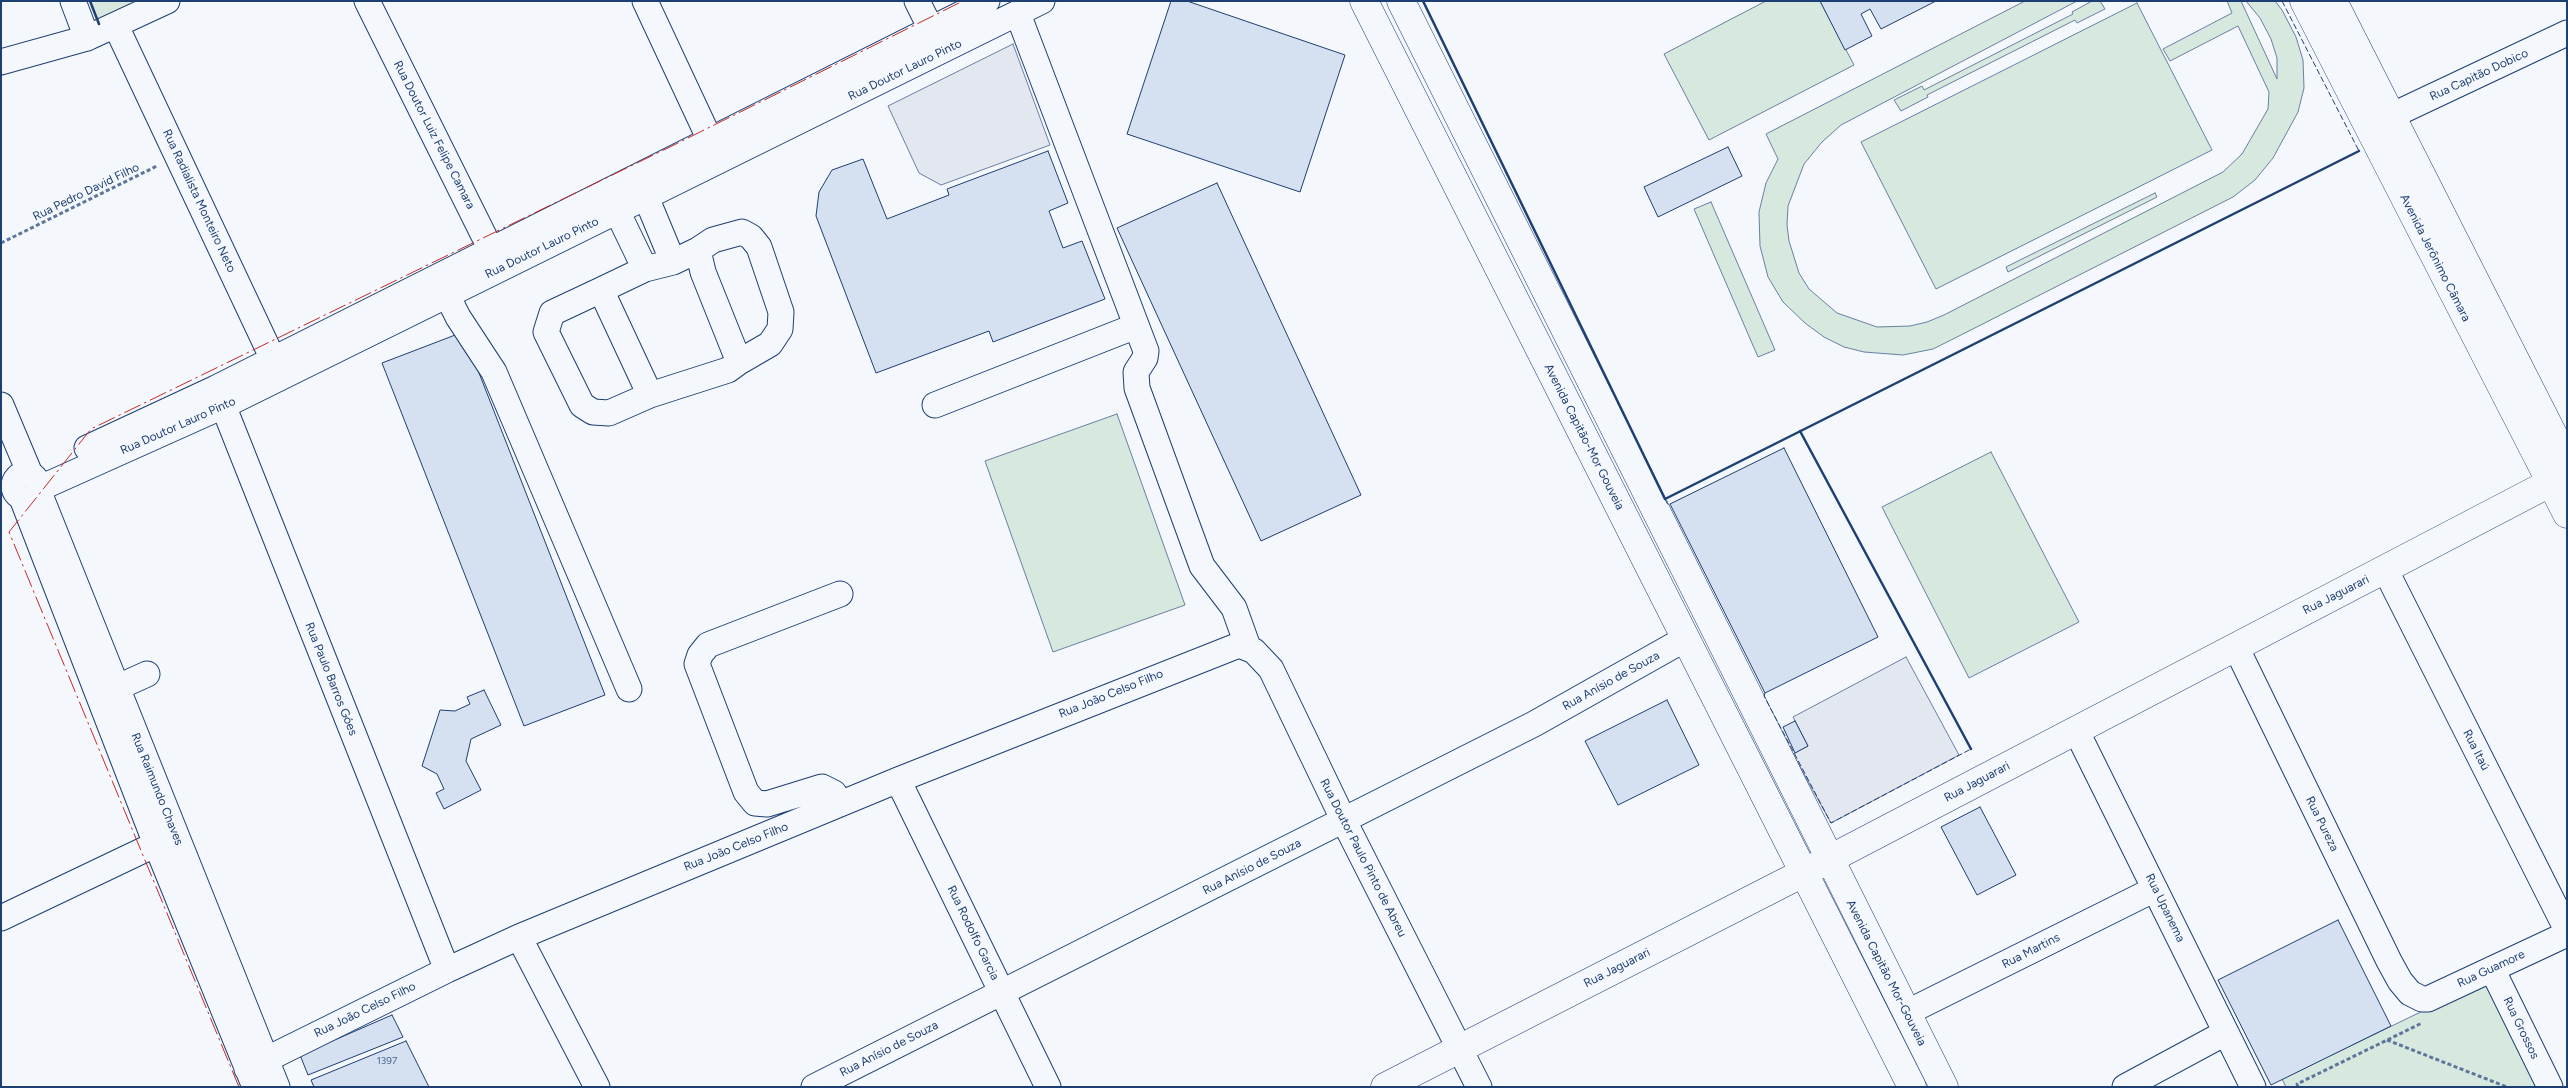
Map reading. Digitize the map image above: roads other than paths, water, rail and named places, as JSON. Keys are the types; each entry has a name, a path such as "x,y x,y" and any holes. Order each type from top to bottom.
{"main road":[{"path":"1400,1 1828,859"},
{"name":"Avenida Jerônimo Câmara","path":"2304,1 2561,473"},
{"name":"Avenida Jerônimo Câmara","path":"2332,1 2391,116 2561,473 2567,514"},
{"name":"Avenida Capitão-Mor Gouveia","path":"1371,7 1480,230 1802,874"},
{"path":"1480,230 1528,258"},
{"name":"Rua Jaguarari","path":"1385,1087 1802,874 2385,569 2561,473"},
{"name":"Avenida Capitão Mor-Gouveia","path":"1828,859 1944,1087"},
{"path":"1802,874 1912,1087"}],"street":[{"path":"73,1 87,38"},
{"path":"1,62 87,38 167,1"},
{"name":"Rua Doutor Luiz Felipe Camara","path":"367,1 496,259"},
{"path":"645,1 715,150"},
{"path":"917,1 942,52"},
{"name":"Rua Doutor Lauro Pinto","path":"21,488 220,397 715,150 931,29 987,1"},
{"name":"Rua Doutor Lauro Pinto","path":"496,259 617,211 646,197 715,150 942,52 1042,1"},
{"path":"1018,14 1146,351 1145,358 1136,372 1137,388 1202,566 1234,608 1241,646"},
{"name":"Rua Radialista Monteiro Neto","path":"116,26 277,368"},
{"name":"Rua Capitão Dobico","path":"2391,116 2567,33"},
{"path":"646,197 673,262"},
{"path":"617,211 645,269"},
{"path":"742,232 752,237 759,247 781,312 780,329 770,344 728,370 650,395 609,413 593,412 582,405 546,332 547,322 552,313 645,269 673,262 698,250 713,240 742,232"},
{"path":"698,250 703,272 739,362"},
{"path":"443,286 466,331 487,359 494,372 629,689"},
{"path":"601,290 650,395"},
{"path":"935,405 1136,326"},
{"name":"Rua Paulo Barros Góes","path":"220,397 447,970"},
{"name":"Rua Raimundo Chaves","path":"1,405 21,488"},
{"name":"Rua Raimundo Chaves","path":"1,451 21,488 108,692 260,1079"},
{"name":"Rua Itaú","path":"2385,569 2567,932"},
{"path":"840,594 708,645 700,655 697,664 746,792 755,803 766,804 822,788 834,793 840,804"},
{"name":"Rua Anísio de Souza","path":"814,1087 1534,724 1685,639"},
{"name":"Rua João Celso Filho","path":"260,1079 447,970 519,937 898,780 1241,646"},
{"name":"Rua Doutor Paulo Pinto de Abreu","path":"1241,646 1262,658 1270,669 1344,821 1479,1087"},
{"name":"Rua Pureza","path":"2236,647 2389,961 2400,981 2415,996"},
{"path":"108,692 147,674"},
{"name":"Rua Upanema","path":"2076,730 2253,1087"},
{"name":"Rua Rodolfo Garcia","path":"898,780 1048,1087"},
{"path":"1,918 166,839"},
{"name":"Rua Martins","path":"1906,1013 2155,889"},
{"name":"Rua Guamore","path":"2415,996 2428,999 2492,970 2567,932"},
{"path":"519,937 597,1087"},
{"name":"Rua Grossos","path":"2492,970 2550,1087"},
{"path":"2125,1087 2226,1033"}]}
